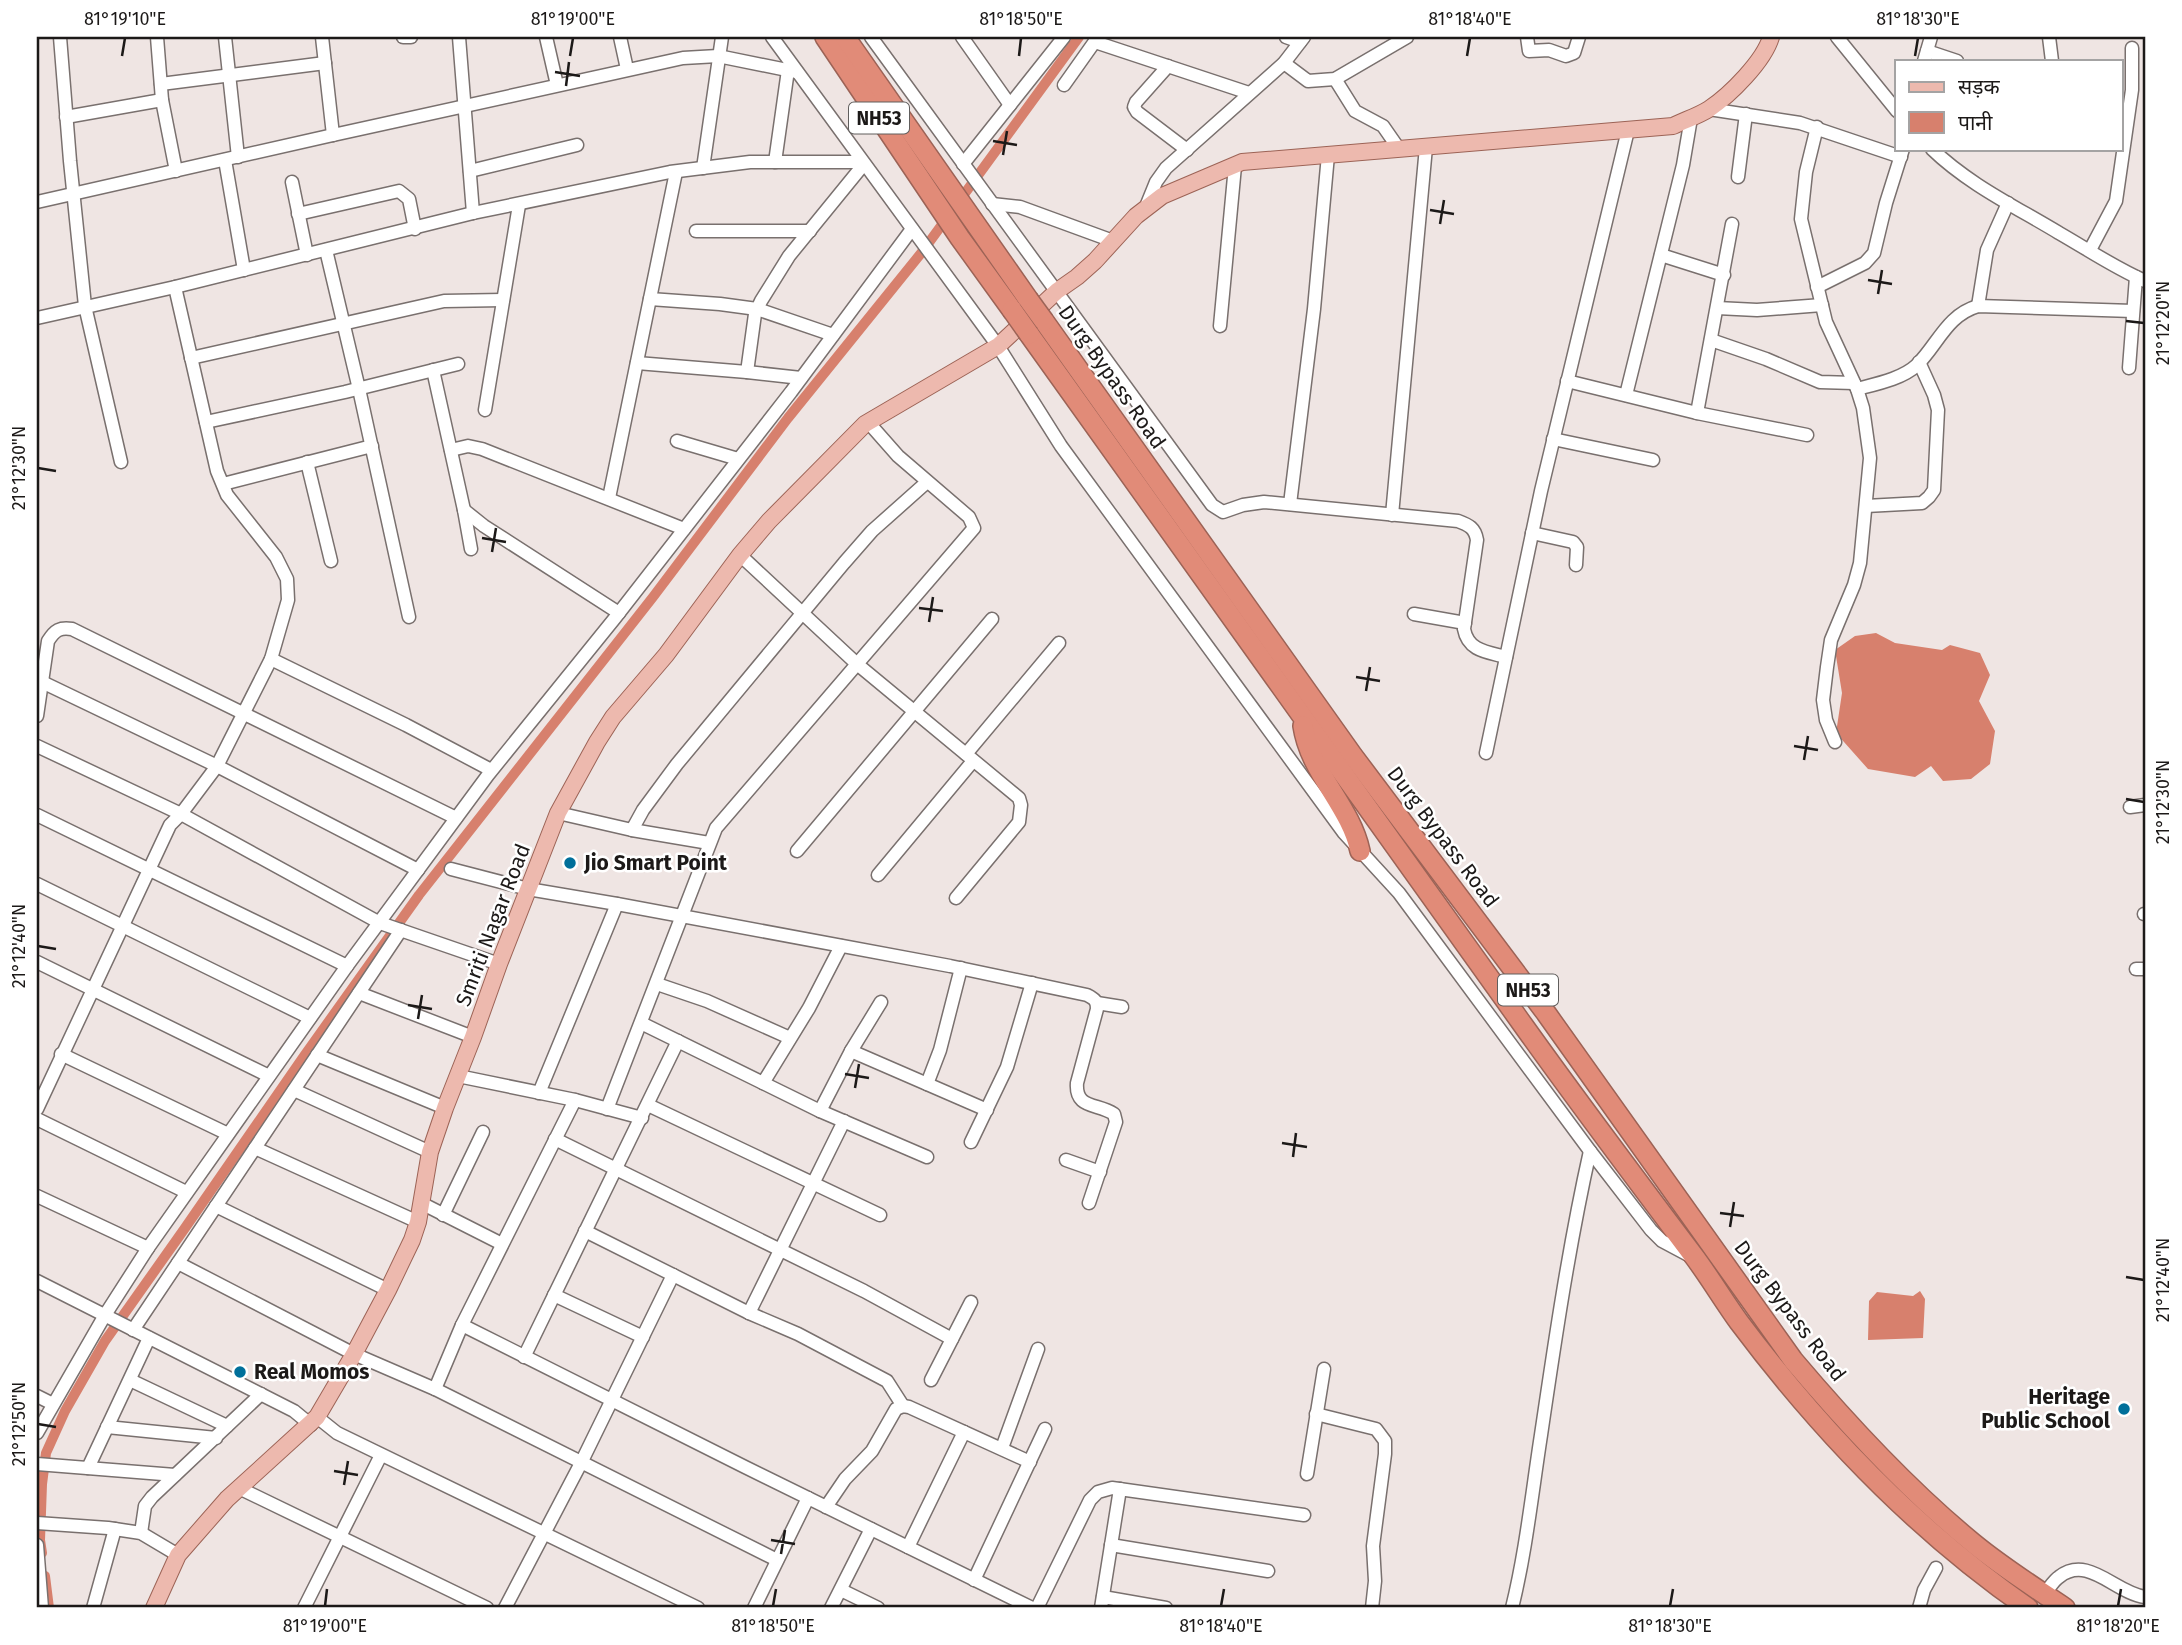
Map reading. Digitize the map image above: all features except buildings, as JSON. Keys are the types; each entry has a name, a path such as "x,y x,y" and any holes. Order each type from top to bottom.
{"highway":[{"name":"Durg Bypass Road","path":"825,37 960,238 1606,1140 1697,1259 1739,1321 1782,1376 1917,1521 1984,1578 2028,1608"},
{"name":"Durg Bypass Road","path":"845,37 1353,755 1546,1013 1793,1360 1836,1410 1932,1506 1974,1544 2065,1608"},
{"path":"1302,717 1304,734 1314,762 1348,817 1360,851"}],"main road":[{"name":"Smriti Nagar Road","path":"154,1608 178,1555 239,1488 314,1421 388,1290 412,1241 418,1222 430,1152 528,889 558,813 612,717 667,655 740,555 769,521 868,422 998,346 1056,291 1077,277 1136,216 1161,196 1242,162 1673,126 1709,109 1738,84 1764,51 1771,37"}],"street":[{"path":"60,37 85,306 121,463"},
{"path":"157,37 162,100 176,171"},
{"path":"225,37 238,156"},
{"path":"322,37 333,135"},
{"path":"403,37 411,37"},
{"path":"459,37 473,213"},
{"path":"546,37 556,85"},
{"path":"620,37 627,69"},
{"path":"703,168 722,37"},
{"path":"772,37 793,71 998,346 1069,457 1344,833 1399,892 1651,1230 1670,1246 1697,1259"},
{"path":"871,37 1212,505 1223,512 1252,503 1290,504 1458,521 1469,525 1477,540 1465,623 1466,638 1470,645 1477,649 1506,657"},
{"path":"963,164 1064,37"},
{"path":"1144,209 1161,175 1284,64 1302,39 1286,37"},
{"path":"1284,64 1308,81 1335,79 1407,37"},
{"path":"1527,37 1529,51 1549,50 1566,56 1572,55 1579,37"},
{"path":"1837,37 1895,109"},
{"path":"1931,37 1925,56 1951,60"},
{"path":"2049,37 2052,60"},
{"path":"1064,85 1096,39 1249,93"},
{"path":"968,40 1010,105"},
{"path":"2090,250 2116,201 2139,90 2132,48"},
{"path":"37,202 683,58 718,56 793,71"},
{"path":"161,83 325,63"},
{"path":"1168,66 1136,102 1135,107 1137,112 1187,150"},
{"path":"775,162 793,71"},
{"path":"1335,79 1355,111 1382,125 1399,149"},
{"path":"66,117 162,100"},
{"path":"1709,109 1816,127 1902,153 1874,253 1865,263 1817,287"},
{"path":"1738,177 1746,114"},
{"path":"1626,395 1683,165 1690,118"},
{"path":"1816,127 1806,172 1801,219 1826,322 1855,386 1868,432 1870,458 1860,563 1854,585 1831,640 1827,667 1823,701 1826,720 1835,743"},
{"path":"1486,753 1553,439 1628,130"},
{"path":"470,171 577,145"},
{"path":"1392,515 1426,147"},
{"path":"1933,150 1949,165 2008,202 2141,279 2133,311 2129,368"},
{"path":"1290,504 1314,309 1328,155"},
{"path":"225,160 244,270"},
{"path":"37,318 175,287 473,213 676,172 750,162 863,163"},
{"path":"747,372 757,309 789,256 863,163"},
{"path":"1220,326 1235,166"},
{"path":"609,498 676,172"},
{"path":"292,182 307,255"},
{"path":"298,214 399,191 410,199 415,229"},
{"path":"1978,306 1987,250 2008,202"},
{"path":"992,204 1020,207 1113,242"},
{"path":"485,410 519,205"},
{"path":"1697,413 1732,224"},
{"path":"37,1433 104,1315 148,1248 347,966 491,770 619,613 801,378 912,229"},
{"path":"696,231 810,231"},
{"path":"326,250 409,617"},
{"path":"1661,255 1724,275"},
{"path":"37,1109 170,825 217,766 244,714 271,659 288,600 287,579 276,557 227,495 217,471 175,287"},
{"path":"650,299 757,309 833,335"},
{"path":"191,358 444,301 503,300"},
{"path":"1717,308 1757,310 1822,304"},
{"path":"1711,340 1766,359 1813,380 1855,386 1898,376 1916,367 1952,319 1978,306 2133,311"},
{"path":"1866,506 1922,503 1934,490 1938,410 1919,362"},
{"path":"637,363 801,378"},
{"path":"206,422 359,389 458,364"},
{"path":"433,370 471,549"},
{"path":"1567,381 1697,413 1807,435"},
{"path":"607,1108 683,917 709,843 724,817 974,528 969,517 898,456 868,422"},
{"path":"1553,439 1653,460"},
{"path":"677,441 738,459"},
{"path":"223,484 372,446"},
{"path":"450,450 468,446 482,449 684,529"},
{"path":"307,462 331,561"},
{"path":"632,830 643,810 677,764 872,531 927,482"},
{"path":"464,510 484,526 619,613"},
{"path":"1532,533 1573,542 1577,547 1576,565"},
{"path":"740,555 857,664 1019,799 1021,815 1018,822 956,898"},
{"path":"1414,614 1465,623"},
{"path":"797,851 992,619"},
{"path":"37,716 48,641 54,631 72,629 456,818"},
{"path":"878,875 1059,643"},
{"path":"271,659 491,770"},
{"path":"42,682 217,766 418,870"},
{"path":"37,746 181,814 380,923 499,964"},
{"path":"2130,807 2145,805"},
{"path":"558,813 632,830 709,843"},
{"path":"37,815 347,966"},
{"path":"451,869 528,889 961,968 1087,995 1097,1003 1122,1007"},
{"path":"37,884 310,1018"},
{"path":"539,1093 617,904"},
{"path":"133,1329 401,930"},
{"path":"763,1083 809,1008 841,946"},
{"path":"37,962 269,1076"},
{"path":"928,1084 940,1050 961,968"},
{"path":"971,1142 1007,1068 1032,983"},
{"path":"657,984 790,1038"},
{"path":"359,993 473,1037"},
{"path":"820,1111 851,1051 881,1002"},
{"path":"1089,1203 1116,1122 1114,1114 1083,1102 1076,1092 1097,1003"},
{"path":"641,1023 820,1111 926,1157"},
{"path":"524,1357 678,1041"},
{"path":"851,1051 987,1110"},
{"path":"61,1054 228,1134"},
{"path":"317,1055 445,1108"},
{"path":"458,1076 575,1100 642,1118"},
{"path":"294,1090 430,1152"},
{"path":"435,1389 462,1325 575,1100"},
{"path":"648,1105 880,1215"},
{"path":"37,1119 186,1192"},
{"path":"749,1313 844,1121"},
{"path":"443,1215 483,1132"},
{"path":"555,1139 864,1292 952,1339"},
{"path":"255,1148 418,1222"},
{"path":"1512,1608 1522,1562 1556,1333 1590,1151"},
{"path":"1066,1160 1100,1172"},
{"path":"37,1196 148,1248"},
{"path":"421,1203 502,1244"},
{"path":"216,1206 388,1290"},
{"path":"584,1231 749,1313 799,1334 887,1381 903,1406 1030,1462"},
{"path":"178,1263 354,1354 435,1389 777,1560"},
{"path":"505,1608 581,1463 673,1275"},
{"path":"37,1281 381,1455 698,1608"},
{"path":"554,1295 643,1337"},
{"path":"931,1380 971,1302"},
{"path":"462,1325 1034,1608 1090,1500 1098,1492 1112,1488 1304,1515"},
{"path":"88,1468 149,1338"},
{"path":"1002,1448 1038,1349"},
{"path":"1307,1474 1324,1369"},
{"path":"130,1380 228,1426"},
{"path":"141,1533 145,1506 261,1394"},
{"path":"37,1396 53,1404"},
{"path":"826,1507 845,1479 872,1451 896,1409 903,1406"},
{"path":"1316,1415 1376,1429 1385,1441 1373,1546 1375,1581 1372,1608"},
{"path":"107,1427 216,1438"},
{"path":"974,1580 1045,1429"},
{"path":"908,1547 964,1432"},
{"path":"304,1608 381,1455"},
{"path":"37,1464 175,1475"},
{"path":"239,1488 487,1608"},
{"path":"1120,1489 1102,1603 1166,1608"},
{"path":"754,1608 807,1498"},
{"path":"37,1522 115,1528 141,1533 178,1555"},
{"path":"93,1608 115,1528"},
{"path":"831,1608 872,1529"},
{"path":"37,1545 42,1608"},
{"path":"1111,1545 1268,1571"},
{"path":"1919,1608 1924,1590 1936,1568"},
{"path":"2044,1594 2059,1576 2079,1570 2094,1572 2128,1593 2145,1597"},
{"path":"841,1590 878,1608"}],"water":[{"path":"1876,633 1895,643 1942,650 1950,645 1980,653 1990,675 1979,701 1995,731 1990,764 1971,779 1943,781 1931,766 1915,777 1868,769 1836,733 1842,693 1835,650 1855,636"},
{"path":"1920,1291 1925,1299 1923,1338 1868,1340 1869,1301 1877,1292 1913,1296"}],"waterway":[{"path":"42,1553 42,1484 46,1453 65,1411 105,1341 419,895 653,597 788,418 922,252 1079,37"},
{"path":"45,1576 49,1608"}],"place":[{"name":"Jio Smart Point","path":"570,863"},
{"name":"Real Momos","path":"240,1372"},
{"name":"Heritage Public School","path":"2124,1409"}]}
